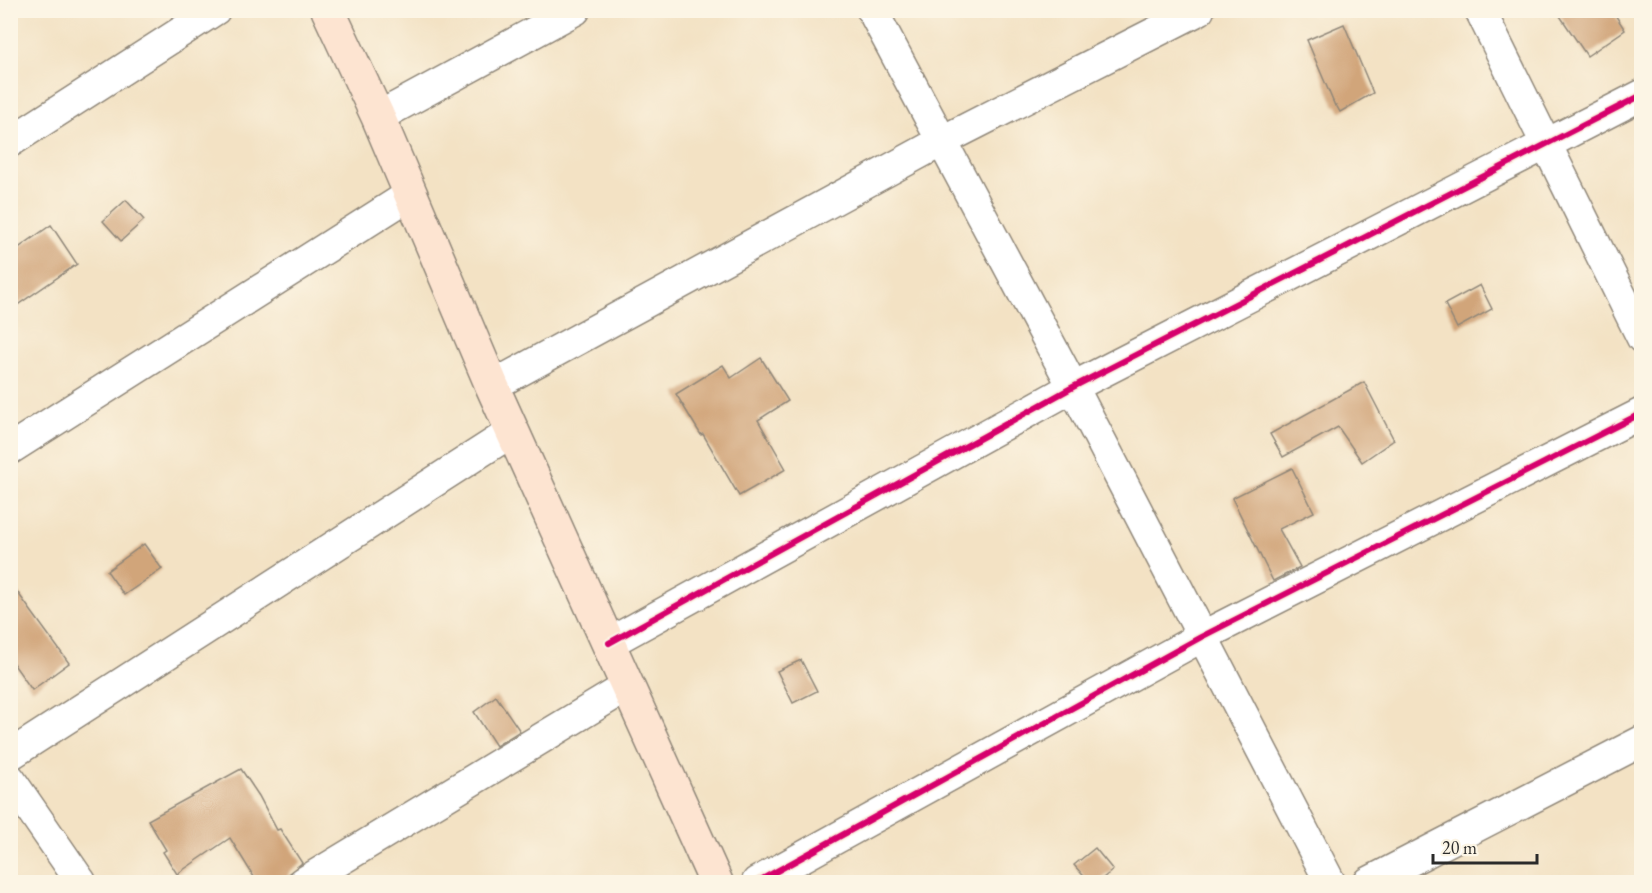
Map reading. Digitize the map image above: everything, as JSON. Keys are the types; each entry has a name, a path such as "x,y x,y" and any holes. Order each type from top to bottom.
{"street":[{"path":"10,142 215,10"},
{"path":"328,10 378,117 492,386 716,882"},
{"path":"378,117 575,10"},
{"path":"872,10 1073,387 1201,638 1330,882"},
{"path":"492,386 942,141 1199,10"},
{"path":"1480,10 1641,338"},
{"path":"609,643 1073,387 1546,146 1641,95"},
{"path":"10,448 411,194"},
{"path":"757,882 1201,638 1641,413"},
{"path":"10,755 513,431"},
{"path":"304,882 628,686"},
{"path":"1369,882 1641,741"},
{"path":"10,779 81,882"}],"building":[{"path":"1556,10 1612,10 1625,30 1587,56"},
{"path":"1344,24 1373,93 1340,112 1335,106 1307,40"},
{"path":"126,200 144,220 121,241 103,221"},
{"path":"51,225 77,264 10,310 10,254"},
{"path":"1480,285 1492,309 1457,328 1445,304"},
{"path":"761,358 788,401 758,420 786,469 739,496 703,434 701,435 676,394 723,365 731,378"},
{"path":"1364,382 1394,440 1362,462 1338,427 1283,457 1270,434"},
{"path":"1292,468 1314,512 1279,529 1300,567 1273,581 1232,498"},
{"path":"144,544 162,569 124,595 107,571"},
{"path":"10,582 69,663 32,690 10,659"},
{"path":"801,660 817,691 793,703 777,671"},
{"path":"496,696 520,731 496,746 474,712"},
{"path":"241,769 277,830 280,829 302,863 289,873 286,882 257,882 230,838 177,874 163,852 166,850 148,820"},
{"path":"1095,848 1113,870 1098,882 1089,882 1074,865"}],"cycle path":[{"path":"609,643 1073,387 1642,95"},
{"path":"757,882 1201,637 1642,413"}]}
